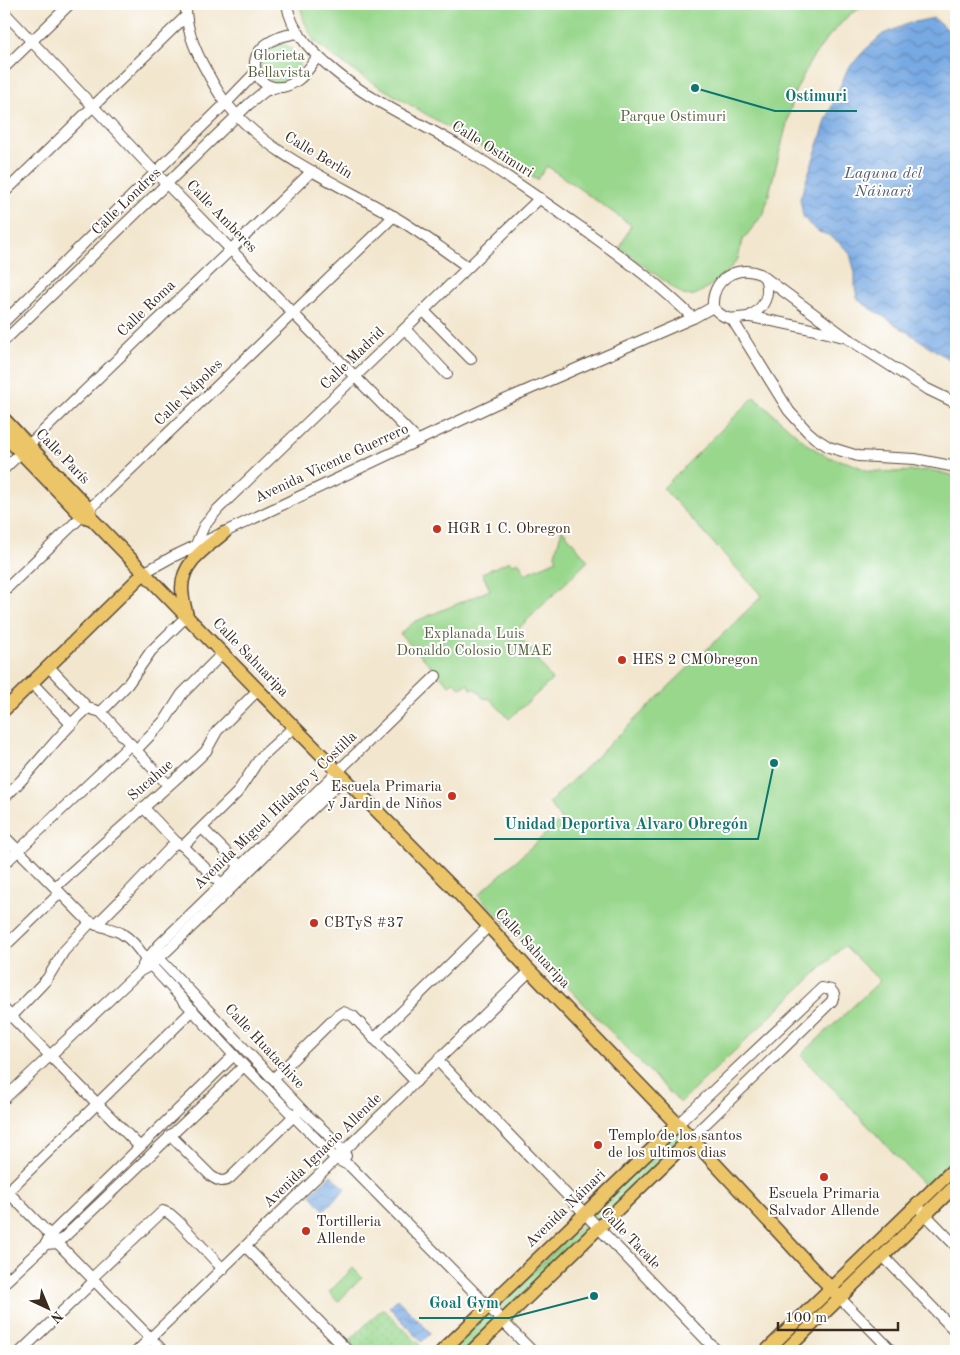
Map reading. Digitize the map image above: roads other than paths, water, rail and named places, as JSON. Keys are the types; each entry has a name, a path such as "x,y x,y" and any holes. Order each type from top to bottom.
{"main road":[{"name":"Calle París","path":"4,419 24,449 145,572"},
{"name":"Calle París","path":"4,435 24,449"},
{"path":"187,616 182,587 184,574 194,559 224,533"},
{"name":"Calle Sahuaripa","path":"145,572 453,888 488,927 678,1124 840,1298"},
{"name":"Avenida Vicente Guerrero","path":"4,710 145,572"},
{"name":"Avenida Náinari","path":"442,1351 678,1124"},
{"path":"472,1351 691,1138"},
{"path":"785,1351 883,1256 956,1167"},
{"path":"766,1351 831,1288 921,1210 956,1186"}],"street":[{"path":"4,68 70,4"},
{"name":"Calle Berlín","path":"186,4 186,16 190,35 197,53 226,104 237,115 276,149 394,216 468,267"},
{"name":"Calle Ostimuri","path":"287,4 288,12 299,33 318,56 338,74 464,149 540,198 650,278 693,318"},
{"name":"Calle Amberes","path":"4,12 155,172 418,441"},
{"path":"4,194 186,16"},
{"name":"Calle Londres","path":"4,322 226,104 256,72 254,67 256,57 265,44 285,35 299,33"},
{"name":"Calle Londres","path":"4,341 257,96 274,88 282,88 299,79 318,56"},
{"path":"256,72 261,80 274,88"},
{"name":"Calle Roma","path":"4,469 312,171"},
{"name":"Calle Madrid","path":"195,546 204,526 218,509 540,198"},
{"name":"Calle Nápoles","path":"4,591 88,515 394,216"},
{"path":"847,338 748,317 732,319 719,314 713,306 716,289 724,278 729,275 741,271 754,272 847,338 926,388 956,403"},
{"path":"748,317 758,310 765,301 768,289 765,278"},
{"name":"Avenida Vicente Guerrero","path":"145,572 159,563 493,405 693,318 713,306"},
{"path":"424,310 472,358"},
{"path":"732,319 788,411 806,431 816,438 829,446 858,456 914,459 956,467"},
{"path":"405,329 448,374"},
{"path":"101,712 128,684 151,651 187,616"},
{"path":"4,864 166,718 182,694 223,653"},
{"path":"49,667 88,708 101,712 168,785"},
{"name":"Avenida Miguel Hidalgo y Costilla","path":"4,1099 244,870 341,775 436,676"},
{"path":"32,683 70,723"},
{"name":"Sucahue","path":"4,947 57,890 143,807 206,751 217,731 258,690"},
{"path":"4,798 24,778 70,723 88,708"},
{"path":"140,1147 7,1013 47,979 64,951 180,844 202,828 237,793 260,758 294,727"},
{"path":"143,807 225,888"},
{"path":"202,828 244,870"},
{"path":"4,836 17,851 93,924 122,934 152,959"},
{"path":"374,1039 488,927"},
{"name":"Calle Huatachive","path":"152,959 193,1010 244,1066 294,1117 340,1155"},
{"name":"Calle Huatachive","path":"152,959 302,1108 350,1166 532,1351"},
{"name":"Avenida Ignacio Allende","path":"138,1351 530,971"},
{"name":"Avenida Náinari","path":"678,1124 822,988 830,990 834,994 832,1001 691,1138"},
{"path":"163,1351 93,1280 51,1241 5,1191 193,1010"},
{"path":"273,1079 343,1012 353,1016 416,1082"},
{"path":"51,1241 140,1147 234,1055"},
{"name":"Calle Tacale","path":"438,1061 717,1351"},
{"path":"4,1283 170,1135 244,1066"},
{"path":"170,1135 211,1176 225,1181 302,1108"},
{"path":"921,1210 956,1246"},
{"path":"21,1351 163,1211 178,1221 223,1268"},
{"path":"246,1247 348,1351"},
{"path":"883,1256 956,1332"},
{"name":"Calle Sahuaripa","path":"840,1298 892,1351"}],"water":[{"name":"Laguna del Náinari","path":"934,18 949,31 956,33 956,364 858,300 855,288 855,273 850,254 841,244 809,224 803,216 800,199 827,118 847,70 883,34 910,23"},
{"path":"331,1175 346,1189 324,1210 310,1194"},
{"path":"397,1299 431,1333 422,1342 389,1307"}],"place":[{"name":"Ostimuri","path":"695,88"},
{"name":"HGR 1 C. Obregon","path":"437,529"},
{"name":"HES 2 CMObregon","path":"622,660"},
{"name":"Unidad Deportiva Alvaro Obregón","path":"774,763"},
{"name":"Escuela Primaria y Jardin de Niños","path":"452,796"},
{"name":"CBTyS #37","path":"314,923"},
{"name":"Templo de los santos de los ultimos dias","path":"598,1145"},
{"name":"Escuela Primaria Salvador Allende","path":"824,1177"},
{"name":"Tortilleria Allende","path":"306,1231"},
{"name":"Goal Gym","path":"594,1296"}],"park label":[{"name":"Glorieta Bellavista","path":"279,64"},
{"name":"Parque Ostimuri","path":"673,117"},
{"name":"Explanada Luis Donaldo Colosio UMAE","path":"474,642"}]}
